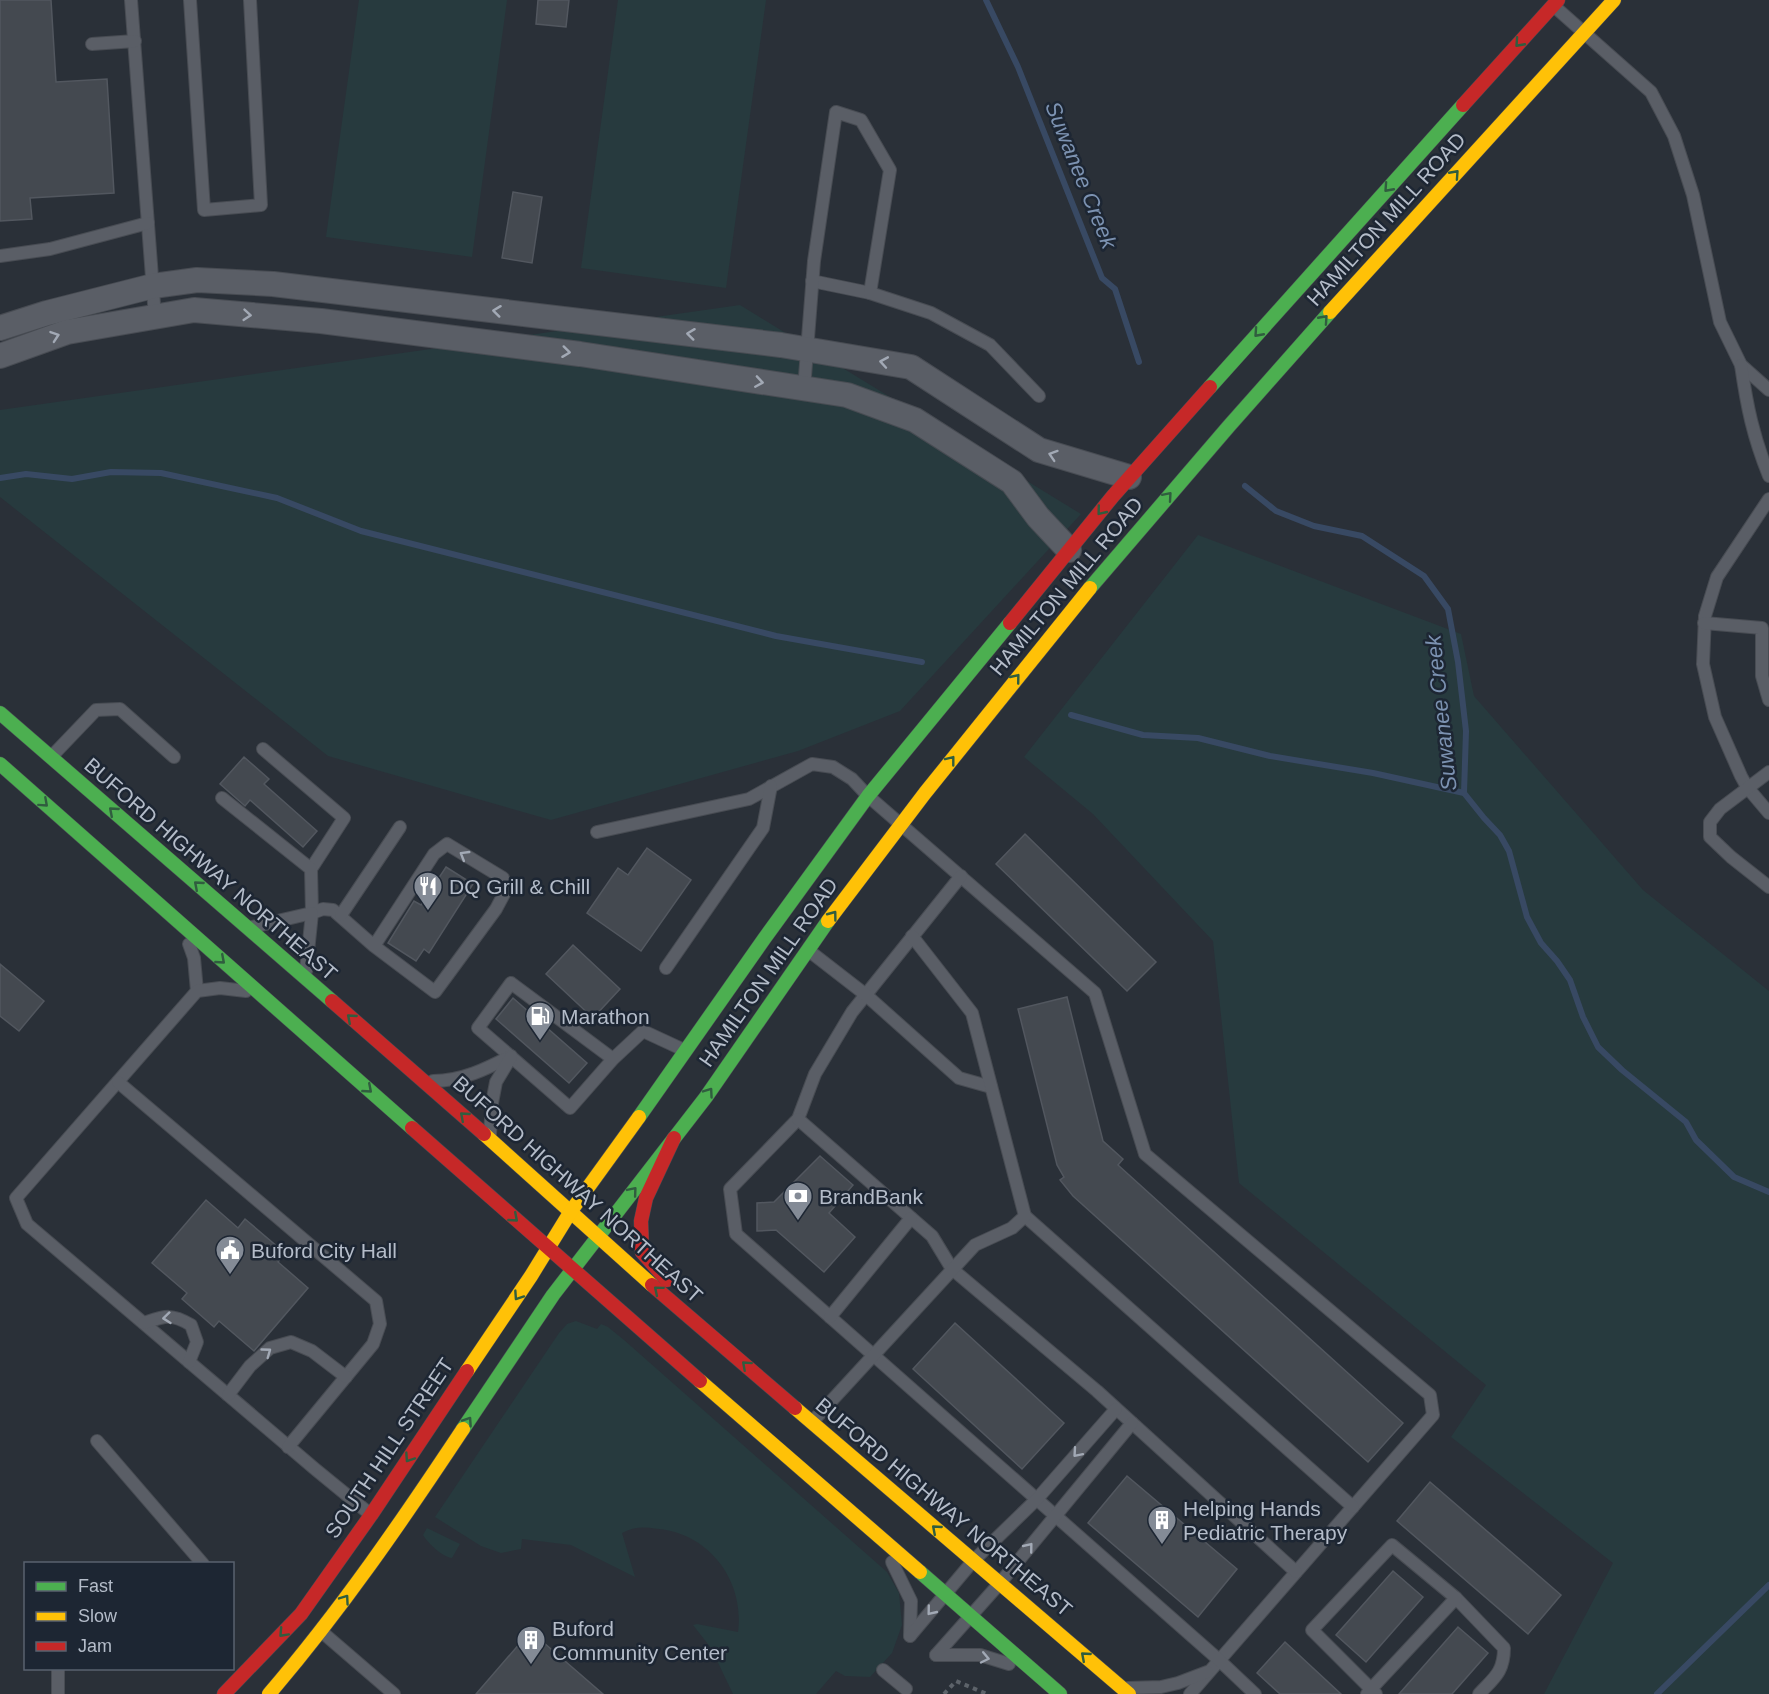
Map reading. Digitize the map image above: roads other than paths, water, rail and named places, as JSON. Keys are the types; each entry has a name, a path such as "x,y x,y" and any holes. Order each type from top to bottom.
{"main road":[{"name":"HAMILTON MILL ROAD","path":"595,1236 705,1098 807,949 901,824 1099,576 1292,355 1614,0"},
{"name":"HAMILTON MILL ROAD","path":"571,1211 605,1167 685,1051 868,796 1129,477 1553,2"},
{"name":"BUFORD HIGHWAY NORTHEAST","path":"0,713 490,1139 571,1211 595,1236 1125,1691"},
{"path":"0,764 548,1248 1060,1694"},
{"path":"674,1138 646,1198 641,1221 642,1252 719,1341"},
{"name":"SOUTH HILL STREET","path":"224,1694 301,1614 371,1515 571,1211"},
{"path":"269,1694 322,1632 595,1236"}],"street":[{"path":"0,328 153,286 197,280 273,284 806,349 911,367 1039,450 1129,477"},
{"path":"0,356 67,332 194,310 321,321 580,354 847,395 915,420 1012,482 1038,517 1069,550"}],"lane":[{"path":"131,0 155,317"},
{"path":"190,0 204,210 261,205 250,0"},
{"path":"1553,2 1584,33 1651,92 1674,136 1693,195 1720,321 1741,365 1747,410 1756,444 1769,476"},
{"path":"92,44 135,41"},
{"path":"804,389 812,281 836,112 861,120 890,170 870,293"},
{"path":"0,256 50,249 148,222"},
{"path":"812,281 870,293 931,313 990,345 1039,396"},
{"path":"1741,365 1769,390"},
{"path":"1769,499 1717,577 1704,623 1703,664 1715,717 1748,787 1769,813"},
{"path":"1704,623 1766,629 1762,676 1769,700"},
{"path":"51,757 96,710 120,709 174,757"},
{"path":"262,749 344,818 311,869 312,913 305,979"},
{"path":"597,832 748,799 812,764 833,767 852,779 868,796 1095,993 1145,1154 1430,1395 1433,1415 1190,1694"},
{"path":"1769,772 1720,809 1710,822 1710,837 1769,887"},
{"path":"666,968 763,828 771,786"},
{"path":"222,798 311,869"},
{"path":"341,915 400,827"},
{"path":"247,928 327,909 341,915 374,946 435,992 496,909 505,892 503,878 447,844 434,855 374,946"},
{"path":"961,876 852,1012 815,1074 798,1119 730,1189 736,1234 1220,1660 1255,1694"},
{"path":"182,926 194,958 197,991"},
{"path":"912,936 972,1013 1025,1216 1353,1507"},
{"path":"807,949 866,995 960,1078 991,1087"},
{"path":"613,1059 511,982 478,1028 570,1108 613,1059 643,1031 685,1051"},
{"path":"258,992 220,988 197,991 16,1198 27,1224 371,1515"},
{"path":"424,1081 447,1081 464,1077 511,1056"},
{"path":"490,1139 496,1082 511,1056"},
{"path":"118,1082 376,1301 380,1324 373,1344 288,1446"},
{"path":"798,1119 932,1236 952,1269 1116,1408 1296,1572"},
{"path":"811,1423 975,1245 1012,1228 1025,1216"},
{"path":"830,1317 911,1218"},
{"path":"144,1323 177,1316 191,1324 197,1341 189,1362"},
{"path":"228,1395 250,1366 270,1348 291,1342 312,1351 346,1377"},
{"path":"876,1532 911,1601 910,1636 973,1561 1037,1499 1116,1408"},
{"path":"1033,1671 980,1655 936,1655 1000,1583 1132,1423"},
{"path":"97,1441 202,1562"},
{"path":"1456,1598 1371,1692 1312,1630 1392,1545 1456,1598 1504,1648 1504,1662 1500,1671 1479,1694"},
{"path":"301,1614 394,1694"},
{"path":"58,1670 58,1694"},
{"path":"884,1670 906,1689"},
{"path":"1125,1691 1178,1683 1211,1670"}],"waterway":[{"name":"Suwanee Creek","path":"986,0 1018,67 1102,278 1115,289 1139,362"},
{"path":"0,478 26,474 72,479 111,472 161,473 277,498 361,531 776,636 922,662"},
{"name":"Suwanee Creek","path":"1245,486 1276,511 1314,526 1362,536 1424,576 1448,609 1458,662 1466,731 1464,793 1500,835 1509,851 1527,917 1541,943 1570,980 1583,1017 1598,1047 1622,1070 1686,1122 1696,1140 1734,1177 1769,1192"},
{"path":"1071,715 1143,735 1198,738 1270,756 1373,773 1464,793"},
{"path":"1657,1694 1769,1585"}],"place":[{"name":"DQ Grill & Chill","path":"428,912"},
{"name":"Marathon","path":"540,1042"},
{"name":"BrandBank","path":"798,1222"},
{"name":"Buford City Hall","path":"230,1276"},
{"name":"Helping Hands Pediatric Therapy","path":"1162,1546"},
{"name":"Buford Community Center","path":"531,1666"}]}
